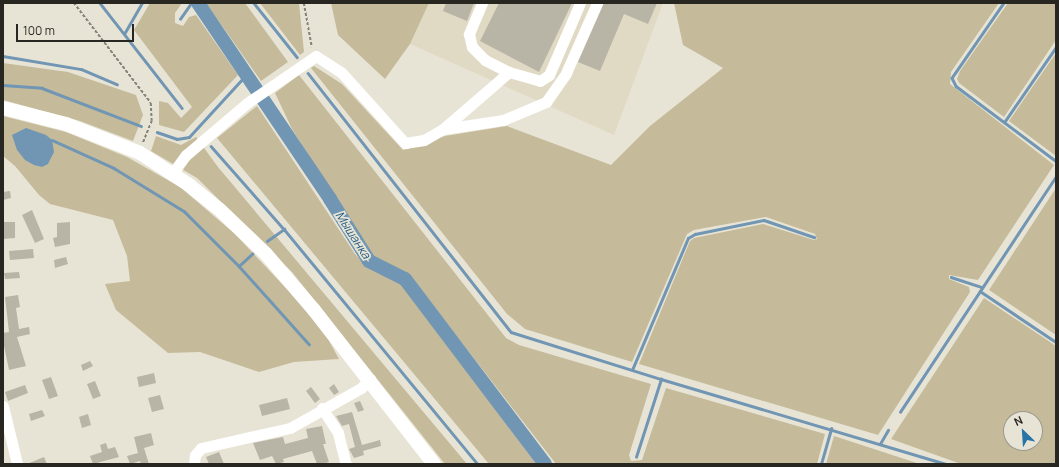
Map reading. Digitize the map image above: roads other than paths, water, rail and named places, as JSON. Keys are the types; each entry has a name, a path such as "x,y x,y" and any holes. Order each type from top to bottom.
{"main road":[{"path":"3,108 66,124 140,153 172,174 219,209 266,254 370,379 434,464"}],"street":[{"path":"482,3 469,34 472,47 485,60 509,72 540,81 549,75 580,3"},
{"path":"444,129 503,120 546,102 566,73 597,3"},
{"path":"172,174 186,155 246,104 316,56 341,72 406,143 424,140 444,129 509,72"},
{"path":"194,464 195,455 201,448 290,428 322,408 361,388 370,379"},
{"path":"3,406 16,464"},
{"path":"322,408 338,433 346,464"}],"water":[{"path":"26,128 46,135 52,140 54,152 48,164 42,167 34,165 25,160 17,150 12,135"}],"waterway":[{"path":"100,3 182,108"},
{"path":"124,34 142,3"},
{"path":"180,19 191,3"},
{"name":"Мышанка","path":"198,3 330,199 369,261 405,279 545,464"},
{"path":"254,3 297,57"},
{"path":"1004,3 952,78 956,86 1056,161"},
{"path":"1005,121 1056,47"},
{"path":"3,56 81,69 117,84"},
{"path":"308,73 511,332 661,379 946,464"},
{"path":"157,132 177,139 189,137 247,74"},
{"path":"3,85 42,88 141,126"},
{"path":"52,140 114,168 184,211 239,266 309,344"},
{"path":"211,146 284,229 478,464"},
{"path":"900,412 1056,176"},
{"path":"632,370 688,238 695,234 764,220 814,237"},
{"path":"267,241 284,229"},
{"path":"239,266 252,254"},
{"path":"951,277 982,287"},
{"path":"980,291 1056,342"},
{"path":"636,457 661,379"},
{"path":"821,464 831,428"},
{"path":"880,444 888,430"}]}
